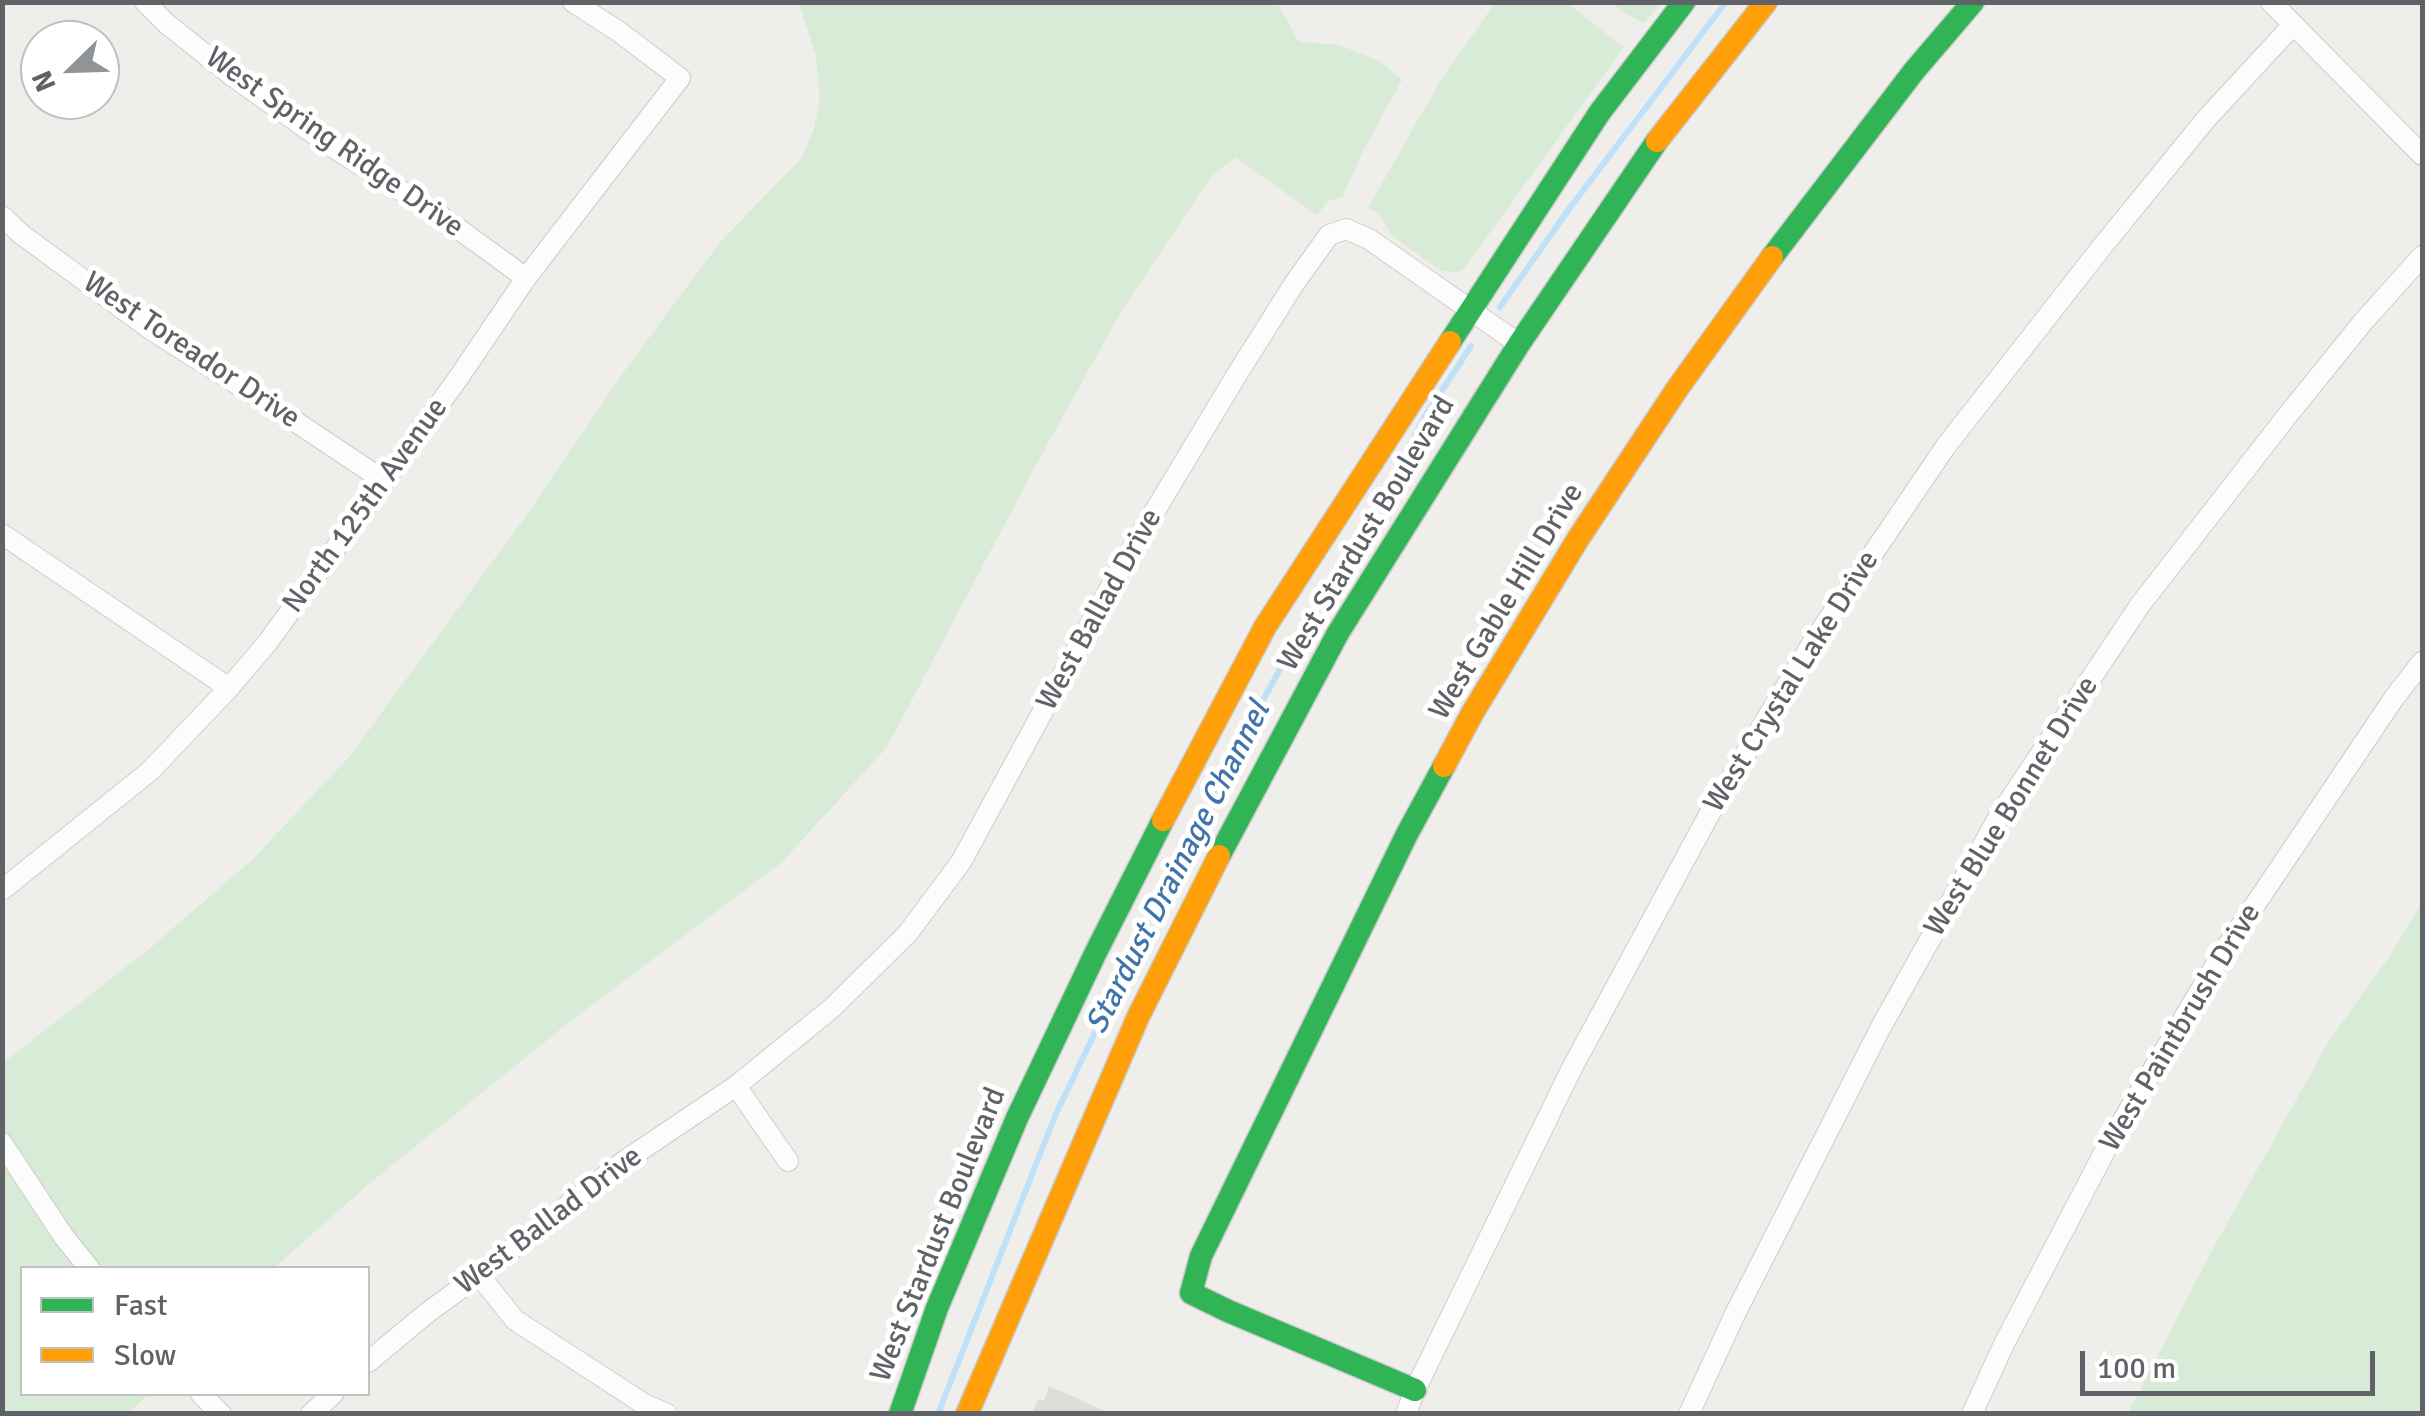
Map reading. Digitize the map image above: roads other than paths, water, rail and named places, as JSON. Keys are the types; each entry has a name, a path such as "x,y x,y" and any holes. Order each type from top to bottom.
{"street":[{"name":"West Spring Ridge Drive","path":"146,2 167,24 230,74 526,278"},
{"name":"North 125th Avenue","path":"2,890 150,771 268,642 459,378 526,278 680,78 573,2"},
{"name":"West Stardust Boulevard","path":"900,1414 937,1308 1017,1118 1096,952 1265,626 1600,112 1684,2"},
{"name":"West Stardust Boulevard","path":"967,1414 1138,1018 1234,825 1338,633 1518,344 1656,142 1766,2"},
{"name":"West Gable Hill Drive","path":"1414,1390 1191,1293 1200,1256 1406,834 1473,712 1578,538 1748,288 1914,71 1973,2"},
{"path":"2271,2 2422,155"},
{"name":"West Crystal Lake Drive","path":"1406,1414 1414,1390 1572,1068 1710,813 1813,642 1946,446 2100,248 2207,118 2294,25"},
{"name":"West Toreador Drive","path":"2,216 150,330 384,480"},
{"name":"West Ballad Drive","path":"370,1360 623,1162 736,1086 832,1008 908,934 961,862 1123,564 1255,345 1329,235 1346,229 1368,239 1518,344"},
{"name":"West Blue Bonnet Drive","path":"1688,1414 1882,1025 2002,813 2140,606 2308,390 2422,256"},
{"path":"2,534 229,688"},
{"name":"West Paintbrush Drive","path":"1972,1414 2004,1344 2107,1147 2212,970 2422,662"},
{"path":"736,1086 788,1161"},
{"path":"2,1143 88,1266"},
{"path":"478,1275 515,1320 644,1404 667,1414"},
{"path":"203,1396 221,1414"},
{"path":"311,1414 331,1396"}],"waterway":[{"name":"Stardust Drainage Channel","path":"1500,307 1726,2"},
{"name":"Stardust Drainage Channel","path":"938,1414 1055,1116 1154,909 1298,636 1392,480 1424,418 1471,346"}]}
